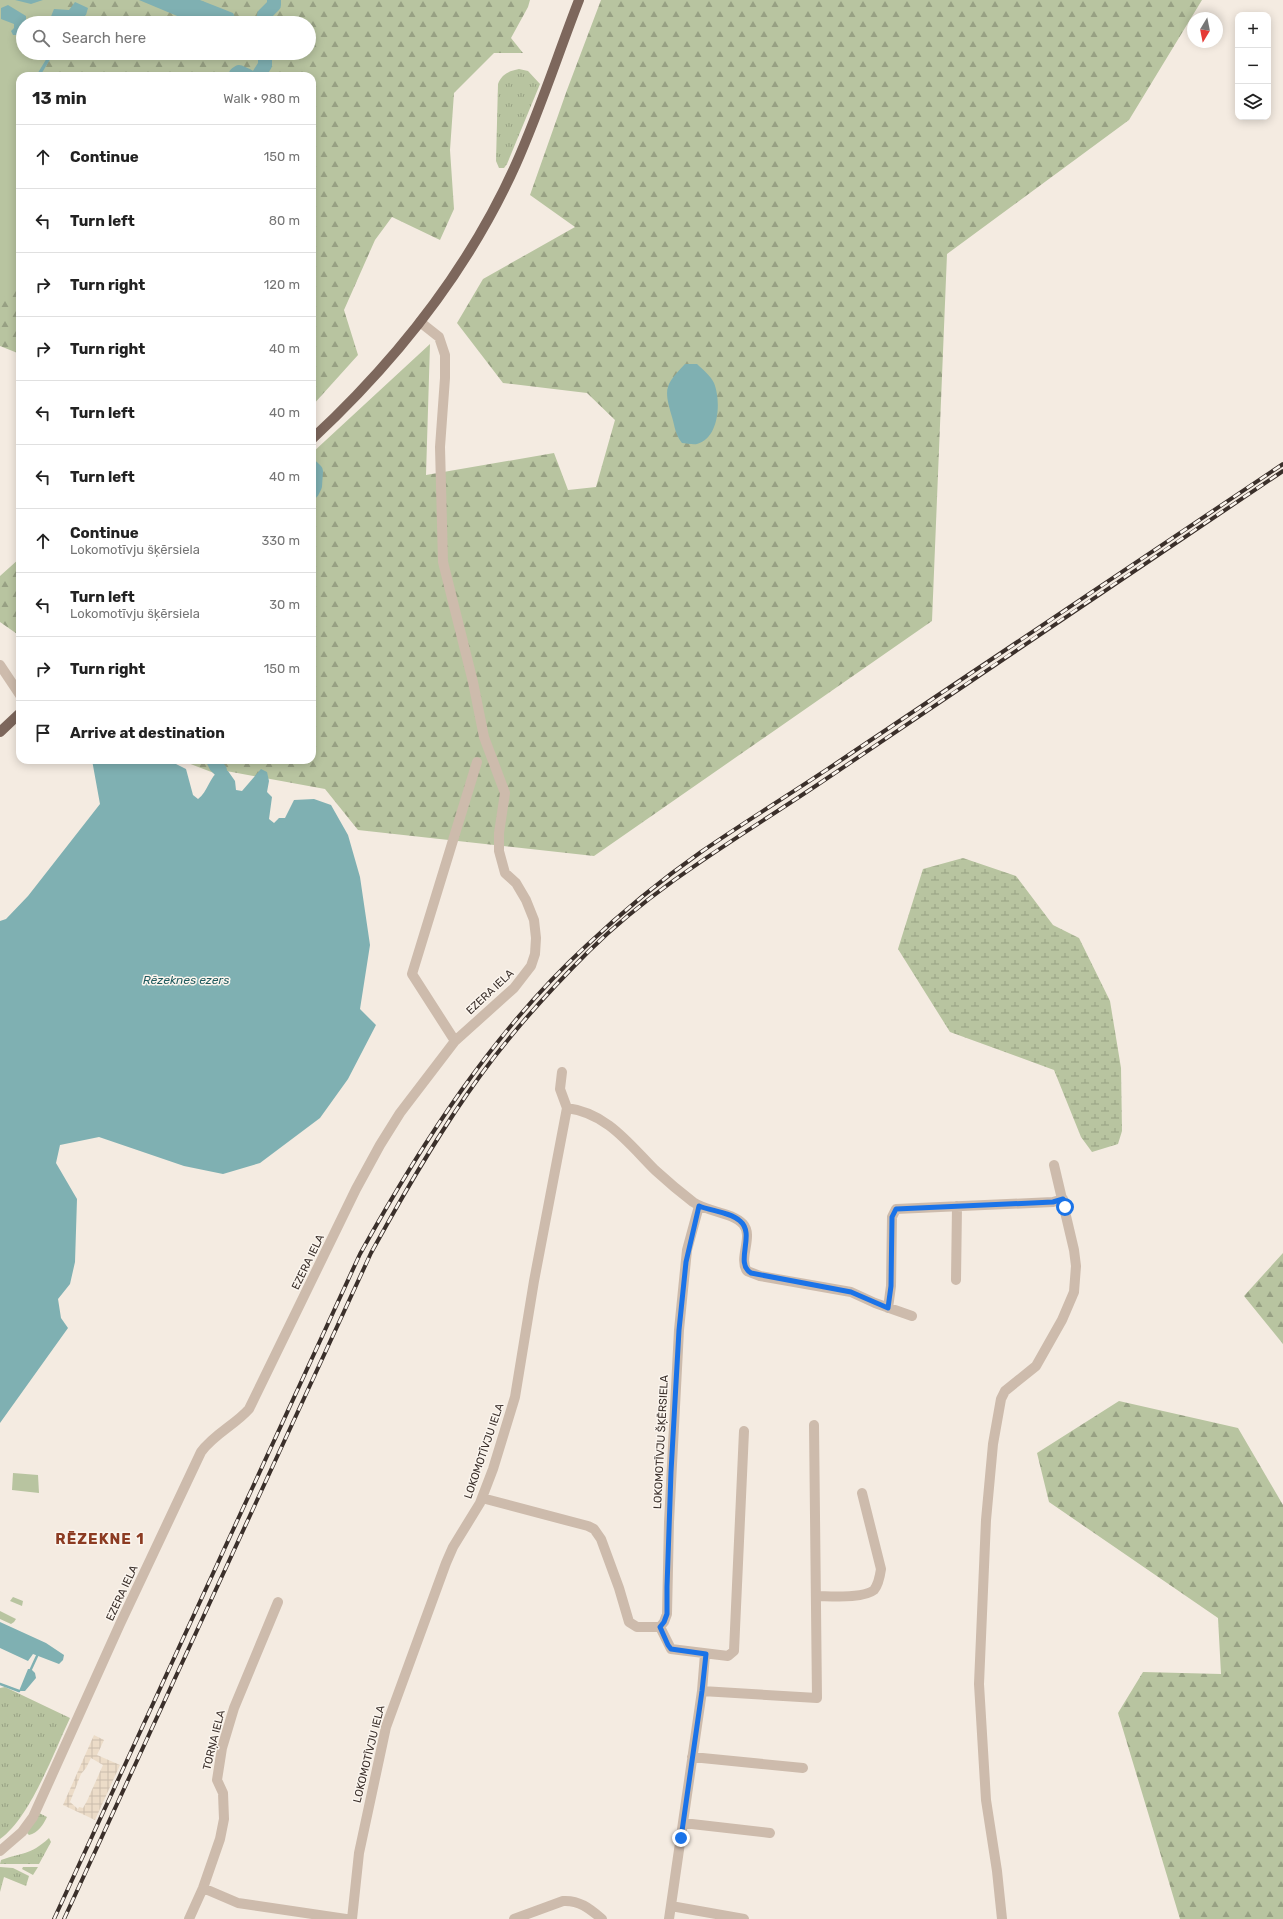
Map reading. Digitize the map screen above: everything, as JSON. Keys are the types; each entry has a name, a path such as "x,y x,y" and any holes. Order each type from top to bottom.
{"main road":[{"path":"316,436 375,377 420,322 455,274 500,197 524,144 579,0"},
{"path":"0,732 16,717"}],"street":[{"name":"EZERA IELA","path":"0,1851 16,1838 33,1818 120,1624 201,1452 212,1438 242,1417 250,1408 356,1188 380,1145 400,1113 455,1041 514,988 531,966 535,954 536,938 534,920 526,900 516,884 505,873 499,851 499,833 505,793 484,737 473,682 443,562 440,447 446,378 445,355 439,337 420,322"},
{"path":"0,665 16,688"},
{"path":"455,1041 412,974 477,762"},
{"path":"562,1072 559,1080 560,1089 567,1108 584,1112 611,1126 623,1135 655,1170 699,1206 734,1218 744,1225 746,1234 744,1265 747,1271 851,1292 888,1308 912,1316"},
{"name":"LOKOMOTĪVJU IELA","path":"352,1919 358,1852 386,1727 446,1563 453,1547 482,1498 515,1397 534,1281 567,1108"},
{"path":"1002,1919 997,1871 986,1800 979,1684 986,1520 993,1444 1001,1399 1005,1391 1036,1366 1062,1320 1074,1292 1076,1266 1063,1199 1054,1165"},
{"path":"888,1308 890,1296 892,1217 895,1211 902,1208 1053,1202 1063,1199"},
{"name":"LOKOMOTĪVJU ŠĶĒRSIELA","path":"660,1627 667,1614 671,1472 679,1330 686,1256 699,1206"},
{"path":"956,1206 956,1280"},
{"path":"702,1691 817,1698 814,1426"},
{"path":"482,1498 588,1526 594,1529 601,1539 607,1554 629,1622 637,1627 660,1627 671,1649 728,1656 733,1653 735,1648 735,1610 744,1431"},
{"path":"816,1596 863,1595 874,1590 881,1569 862,1493"},
{"name":"TORŅA IELA","path":"189,1919 203,1888 220,1839 224,1819 223,1793 217,1780 222,1748 234,1708 278,1602"},
{"path":"669,1919 706,1654"},
{"path":"692,1757 803,1768"},
{"path":"683,1823 770,1833"},
{"path":"203,1888 238,1903 346,1919"},
{"path":"514,1919 563,1901 571,1900 583,1904 602,1919"},
{"path":"671,1906 744,1919"}],"green space":[{"path":"0,0 55,0 53,16 16,16 16,60 47,60 46,72 16,72 16,280 0,303"},
{"path":"16,0 530,0 528,7 511,38 523,53 494,53 454,93 450,150 454,209 440,240 392,217 375,240 344,310 358,355 316,402 316,72 20,72 19,60 316,60 316,16 17,16"},
{"path":"601,0 1202,0 1195,12 1187,12 1187,25 1129,120 947,254 932,621 594,856 358,830 325,789 221,770 214,773 190,764 316,764 316,449 430,344 426,475 554,453 568,490 596,487 615,420 587,393 503,383 457,323 483,279 575,227 530,195"},
{"path":"519,69 528,71 540,84 507,164 504,168 499,168 496,161 498,84 506,74"},
{"path":"16,278 16,352 0,346 0,293"},
{"path":"16,562 16,633 0,622 0,576"},
{"path":"963,858 1016,876 1053,925 1079,938 1110,1001 1121,1068 1122,1131 1118,1144 1092,1152 1081,1137 1054,1070 950,1032 898,949 923,869"},
{"path":"1283,1253 1283,1344 1244,1296"},
{"path":"1119,1401 1238,1428 1283,1505 1283,1919 1180,1919 1118,1713 1143,1672 1221,1674 1218,1618 1049,1502 1037,1453"},
{"path":"13,1473 38,1475 39,1493 12,1490"},
{"path":"13,1597 23,1601 22,1606 10,1601"},
{"path":"0,1611 16,1619 11,1624 0,1619"},
{"path":"5,1687 70,1718 49,1766 31,1800 11,1829 0,1839 0,1688"},
{"path":"39,1813 47,1817 38,1831 29,1835 27,1833"},
{"path":"49,1838 51,1842 39,1864 0,1864 1,1860 31,1851"},
{"path":"0,1867 13,1868 29,1876 26,1886 4,1877 0,1892"},
{"path":"23,1867 38,1867 33,1875 22,1869"}],"shaded area":[{"path":"94,1735 104,1740 97,1755 120,1765 95,1820 63,1805","holes":["91,1758 103,1765 87,1801 83,1808 79,1807 78,1809 70,1802 81,1774"]}],"water":[{"path":"15,0 43,0 31,4"},
{"path":"139,0 200,0 233,13 234,16 177,16"},
{"path":"75,2 88,8 84,16 51,16 54,9 69,10"},
{"path":"8,5 26,16 16,16 16,35 13,35 11,31 14,28 14,24 1,19 1,8"},
{"path":"46,60 50,60 42,72 38,72"},
{"path":"685,364 697,364 709,375 713,380 718,399 717,418 714,427 705,440 697,444 682,443 678,437 667,394 673,378"},
{"name":"Rēzeknes ezers","path":"93,764 176,764 186,769 193,795 198,799 204,792 213,776 220,770 228,771 235,781 236,790 242,791 261,769 267,772 269,781 267,792 272,797 269,819 274,823 279,818 285,818 294,800 314,799 331,805 348,835 360,877 370,945 360,1009 376,1025 348,1079 320,1118 260,1163 223,1174 184,1166 99,1137 60,1145 56,1163 77,1199 75,1262 70,1284 58,1299 61,1318 68,1328 0,1423 0,921 6,919 28,896 100,804"},
{"path":"0,1622 46,1643 64,1655 63,1660 59,1664 33,1654 28,1661 0,1648"},
{"path":"28,1669 31,1669 35,1673 36,1678 25,1691 19,1691"}],"waterway":[{"path":"264,16 274,5 274,0"},
{"path":"261,72 265,65 265,60"},
{"path":"215,764 220,770"},
{"path":"31,1669 37,1656"},
{"path":"0,1684 19,1691"}],"railway":[{"path":"54,1919 360,1254 408,1171 434,1131 461,1091 520,1015 552,980 600,933 642,897 686,863 1283,464"},
{"path":"64,1919 371,1253 409,1185 450,1119 480,1076 518,1027 589,951 616,926 673,881 1283,471"}],"district":[{"name":"RĒZEKNE 1","path":"100,1539"}],"route":[{"path":"681,1838 706,1654 676,1651 671,1649 660,1627 667,1614 671,1472 679,1330 687,1250 697,1209 699,1206 739,1220 744,1225 746,1234 744,1265 747,1271 760,1276 819,1285 851,1292 888,1308 891,1286 892,1217 896,1209 1053,1202 1060,1199 1063,1199 1065,1207"}]}
